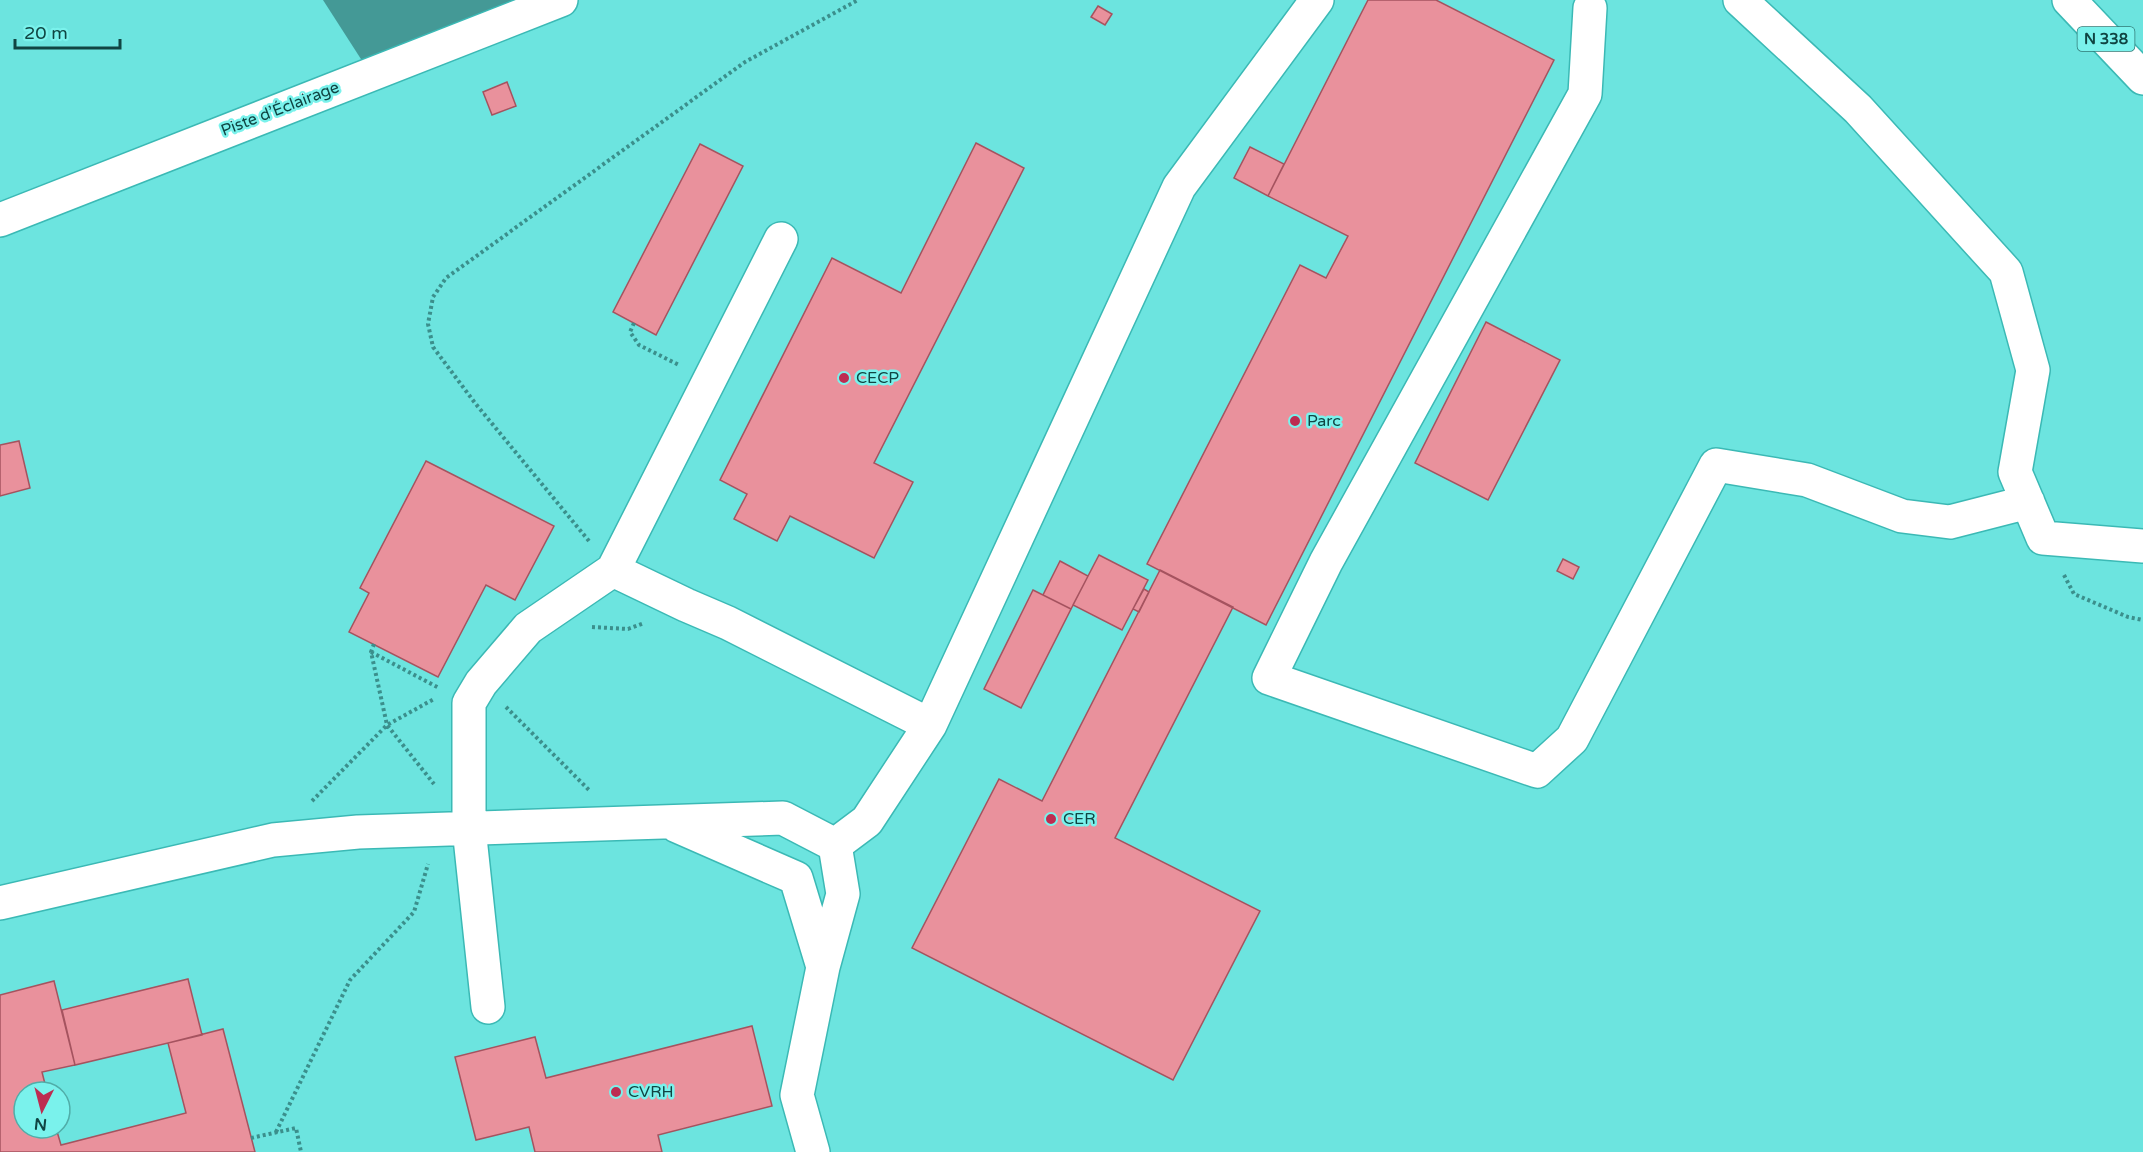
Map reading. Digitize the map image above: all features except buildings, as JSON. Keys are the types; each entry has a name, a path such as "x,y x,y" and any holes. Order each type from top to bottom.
{"main road":[{"name":"Piste d’Éclairage","path":"0,220 561,0"},
{"path":"835,845 867,821 930,725 1179,187 1317,0"},
{"path":"1740,0 1858,109 2006,272 2033,370 2015,472 2043,538 2143,546"},
{"name":"N 338","path":"2070,0 2143,78"},
{"path":"1586,3 1585,94 1326,562 1269,678 1537,771 1572,739 1716,465 1806,480 1902,516 1950,522 2028,502"},
{"path":"488,1007 454,829 469,703 481,683 528,628 613,570 781,239"},
{"path":"613,570 686,605 728,622 930,725"},
{"path":"0,903 273,840 358,832 783,818 835,845"},
{"path":"667,822 796,878 823,967"},
{"path":"813,1152 796,1095 823,967 843,894 835,845"}],"path":[{"path":"613,570 475,403 433,347 428,324 432,297 446,278 745,62 858,0"},
{"path":"634,323 630,332 639,345 709,381"},
{"path":"2043,538 2074,594 2128,617 2143,620"},
{"path":"584,626 628,629 686,605"},
{"path":"276,1132 350,980 414,912 454,829 387,725 371,652 374,644"},
{"path":"371,652 406,670"},
{"path":"481,683 622,823"},
{"path":"273,840 387,725 437,697"},
{"path":"251,1138 296,1128 301,1152"}],"shaded area":[{"path":"323,0 558,0 368,70"}],"place":[{"name":"CECP","path":"844,378"},
{"name":"Parc","path":"1295,421"},
{"name":"CER","path":"1051,819"},
{"name":"CVRH","path":"616,1092"}]}
